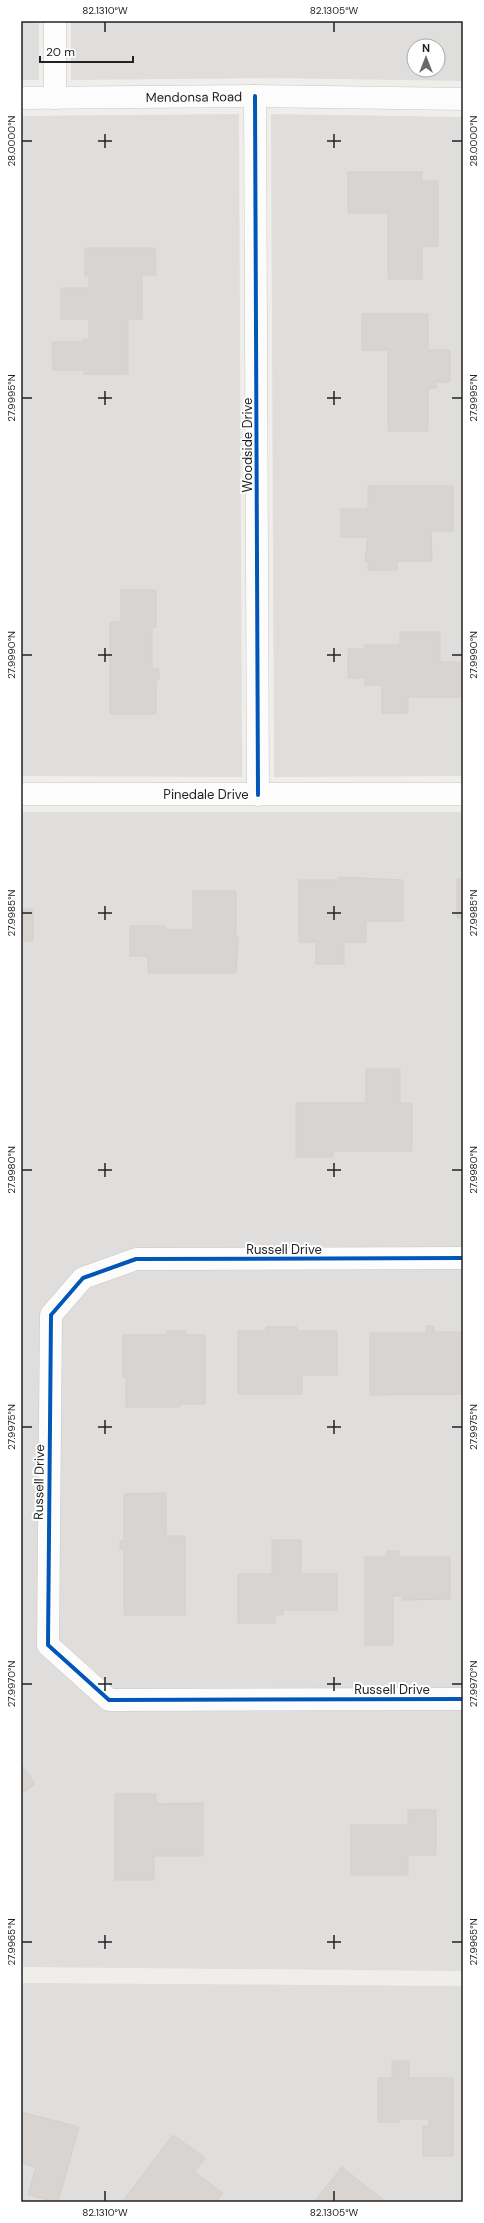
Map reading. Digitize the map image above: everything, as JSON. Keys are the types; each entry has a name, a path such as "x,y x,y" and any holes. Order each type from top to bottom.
{"street":[{"path":"55,21 55,98"},
{"name":"Mendonsa Road","path":"21,98 255,96 463,99"},
{"name":"Woodside Drive","path":"255,96 258,795"},
{"name":"Pinedale Drive","path":"21,794 463,794"},
{"name":"Russell Drive","path":"463,1258 136,1260 83,1278 51,1314 48,1645 109,1700 463,1699"}],"shaded area":[{"path":"21,21 39,21 39,80 21,80"},
{"path":"71,21 463,21 463,81 271,78 71,80"},
{"path":"239,114 242,777 21,776 21,116"},
{"path":"271,114 463,117 463,776 274,777"},
{"path":"21,812 463,812 463,1971 21,1967"},
{"path":"21,1983 463,1986 463,2202 21,2202"}],"building":[{"path":"348,172 422,172 422,181 438,181 438,246 422,246 422,279 388,279 388,213 348,213"},
{"path":"85,248 155,248 156,275 142,275 142,319 128,319 128,374 84,374 84,370 53,370 52,342 84,342 84,339 89,339 89,319 61,319 61,288 89,288 89,276 85,276"},
{"path":"362,314 428,314 428,350 450,350 450,382 436,382 436,388 428,388 428,431 388,431 388,350 362,350"},
{"path":"368,486 453,486 453,531 431,531 432,561 397,561 397,570 368,570 368,561 365,561 368,537 341,537 341,509 368,509"},
{"path":"121,590 156,590 156,627 152,627 152,669 159,669 159,680 156,680 156,714 110,714 110,622 121,622"},
{"path":"400,632 440,632 440,662 463,662 463,697 408,697 408,713 382,713 382,685 365,685 365,678 348,678 348,649 365,649 365,645 400,645"},
{"path":"338,877 403,880 403,921 366,921 366,942 344,942 344,964 316,964 316,942 299,942 299,880 338,880"},
{"path":"457,879 463,879 463,918 457,918"},
{"path":"193,891 236,891 236,936 238,936 236,973 148,973 148,956 130,956 130,926 165,926 165,930 193,930"},
{"path":"21,909 33,909 33,941 21,941"},
{"path":"366,1069 400,1069 400,1103 412,1103 412,1151 333,1151 333,1157 296,1157 296,1103 366,1103"},
{"path":"426,1326 434,1326 434,1332 463,1332 463,1394 370,1395 370,1333 426,1333"},
{"path":"266,1327 297,1327 297,1331 337,1331 337,1375 302,1375 302,1394 238,1394 238,1331 266,1331"},
{"path":"167,1331 186,1331 186,1335 205,1335 205,1404 180,1404 180,1407 126,1407 126,1377 123,1377 123,1335 167,1335"},
{"path":"166,1493 166,1536 185,1536 185,1615 124,1615 124,1549 120,1549 120,1541 124,1541 124,1494"},
{"path":"272,1540 301,1540 301,1574 337,1574 337,1610 283,1610 283,1615 275,1615 275,1623 238,1623 238,1574 272,1574"},
{"path":"387,1551 399,1551 399,1557 450,1557 450,1599 402,1600 402,1596 393,1596 393,1645 365,1645 365,1557 387,1557"},
{"path":"21,1764 35,1784 21,1794"},
{"path":"115,1794 156,1794 156,1804 203,1803 203,1856 154,1856 154,1880 115,1880"},
{"path":"408,1810 436,1810 436,1855 408,1855 408,1875 351,1875 351,1825 408,1825"},
{"path":"392,2061 409,2061 409,2078 453,2078 453,2156 423,2156 423,2126 429,2126 429,2119 399,2119 399,2122 378,2122 378,2078 392,2078"},
{"path":"21,2112 79,2127 58,2202 28,2195 36,2167 21,2163"},
{"path":"173,2135 205,2158 194,2172 223,2193 216,2202 122,2202"},
{"path":"342,2167 386,2202 314,2202"}],"cycle path":[{"path":"255,96 258,795"},
{"path":"463,1258 136,1259 83,1278 51,1315 48,1645 109,1700 463,1699"}]}
